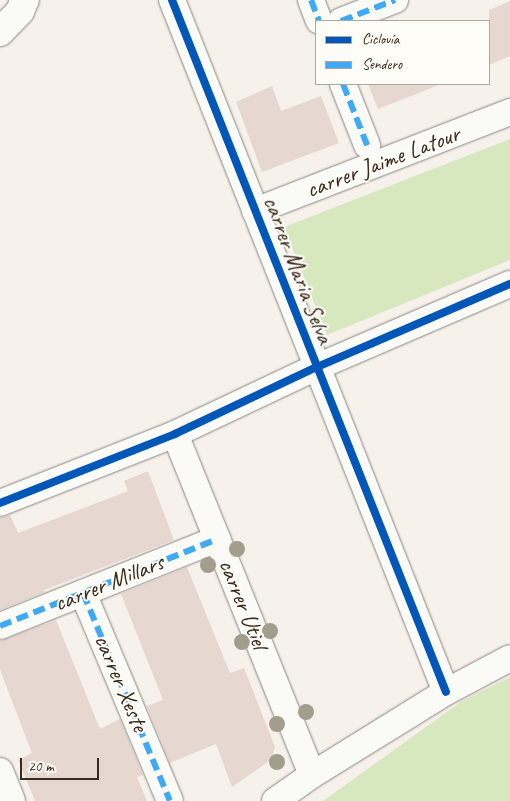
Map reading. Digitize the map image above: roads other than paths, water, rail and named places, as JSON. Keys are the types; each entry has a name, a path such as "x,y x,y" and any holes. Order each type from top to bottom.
{"main road":[{"path":"0,32 20,11 25,0"}],"street":[{"name":"carrer Maria Selva","path":"172,0 446,692"},
{"path":"311,0 319,20"},
{"path":"344,20 395,0"},
{"path":"343,85 367,145"},
{"name":"carrer Jaime Latour","path":"256,211 510,112"},
{"path":"0,503 175,434 317,367 510,284"},
{"name":"carrer Utiel","path":"175,434 312,775"},
{"name":"carrer Millars","path":"0,626 217,539"},
{"name":"carrer Xeste","path":"83,593 170,801"},
{"path":"275,801 312,775 446,692 510,658"},
{"path":"0,771 12,801"}]}
